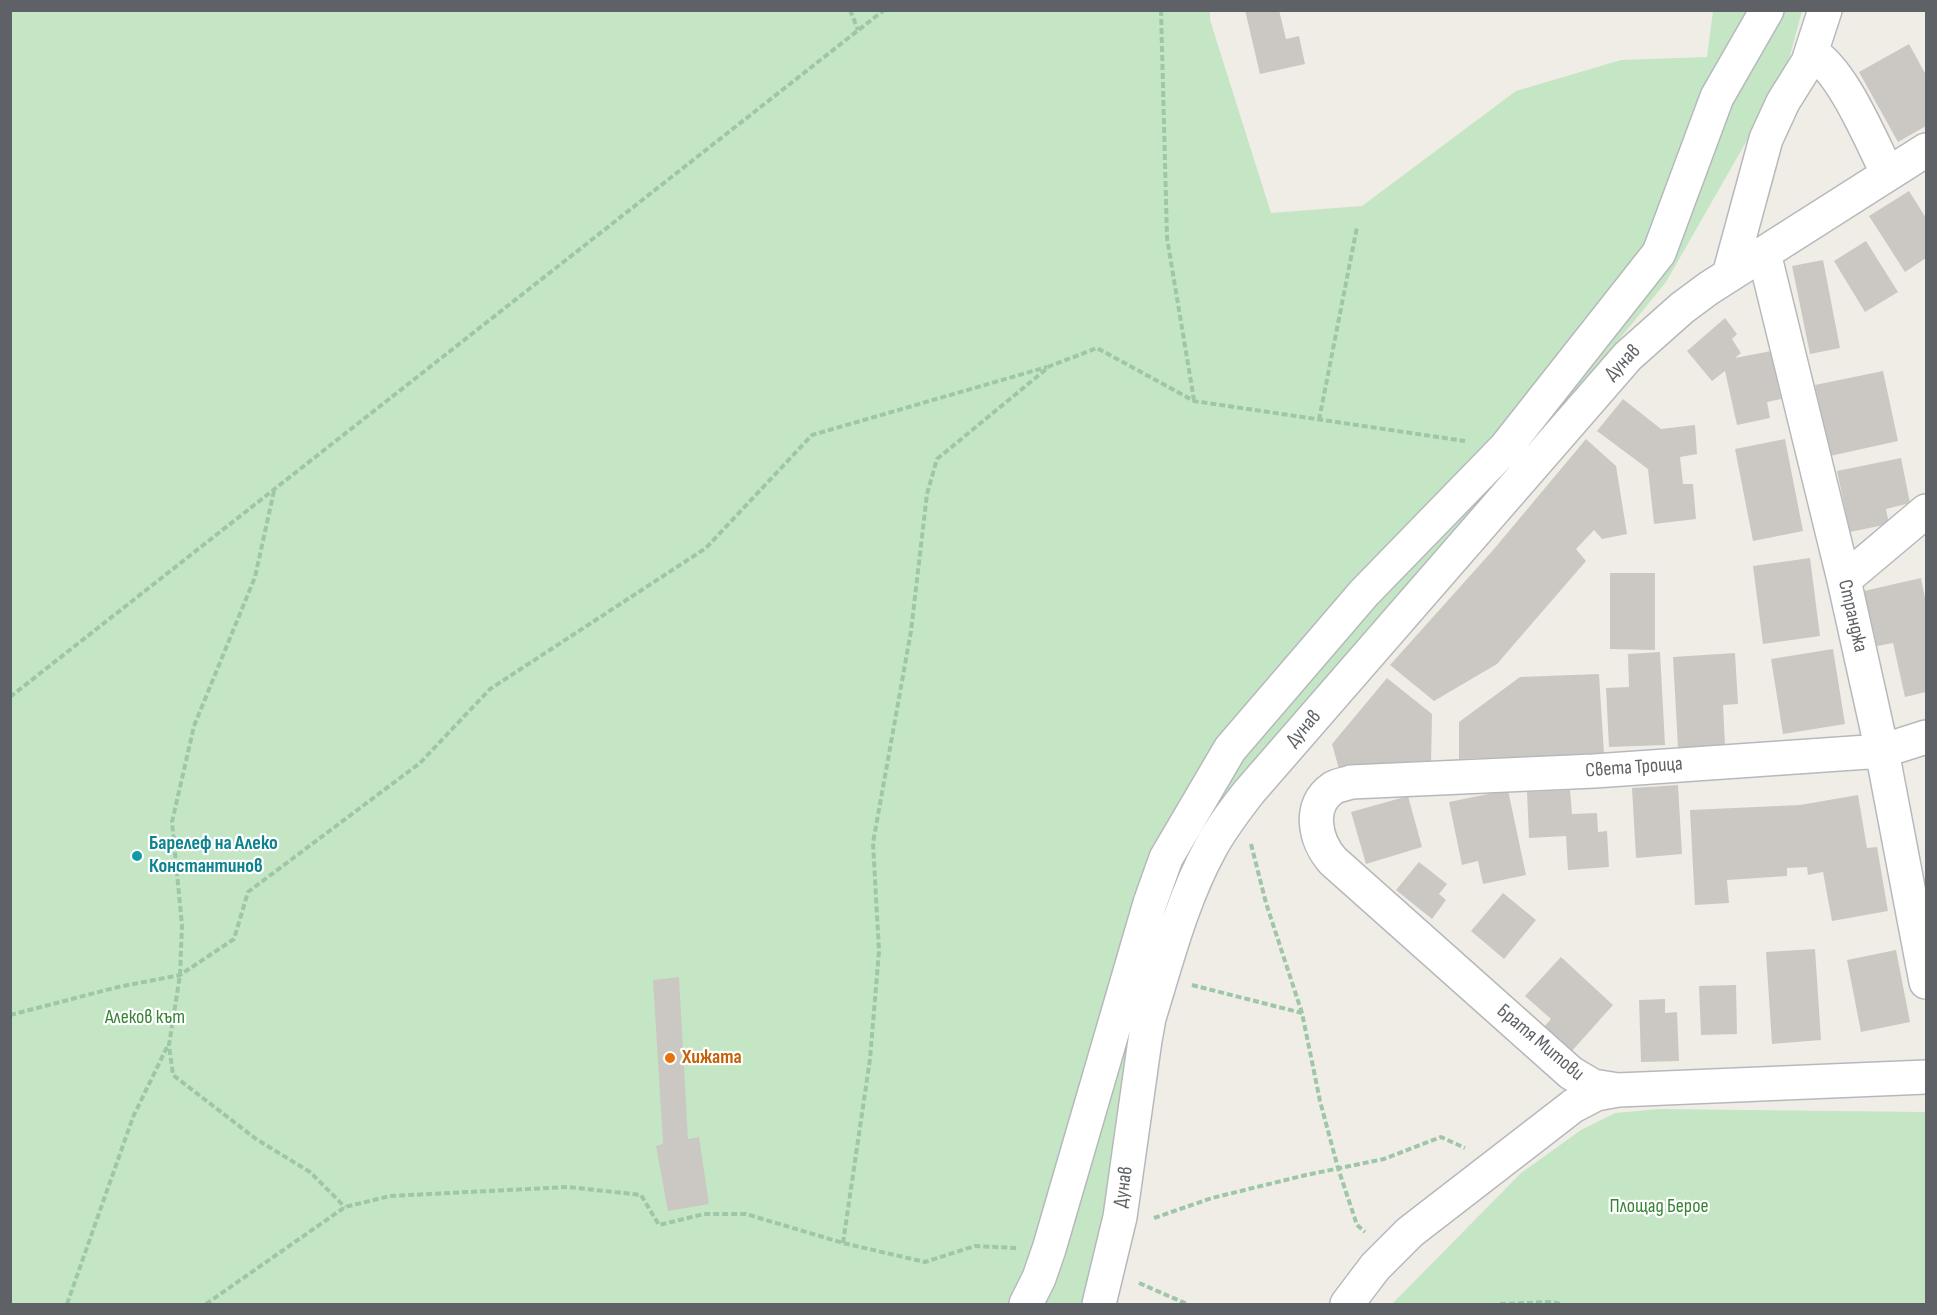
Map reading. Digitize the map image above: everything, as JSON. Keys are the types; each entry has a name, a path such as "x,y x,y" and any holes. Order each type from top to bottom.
{"street":[{"path":"1026,1305 1049,1249 1150,903 1162,866 1174,843 1230,749 1364,593 1506,447 1659,253 1717,97 1767,10"},
{"path":"1729,275 1766,139 1783,102 1812,53 1825,10"},
{"path":"1812,53 1825,63 1839,81 1888,174"},
{"name":"Дунав","path":"1099,1305 1117,1234 1144,1040 1186,903 1201,866 1219,833 1249,792 1628,356 1682,308 1729,275 1926,150"},
{"name":"Странджа","path":"1764,253 1844,580 1882,751 1926,982"},
{"path":"1844,580 1926,511"},
{"name":"Света Троица","path":"1340,786 1360,782 1594,771 1882,751 1926,737"},
{"name":"Братя Митови","path":"1340,786 1334,788 1322,800 1316,817 1317,831 1322,846 1333,861 1571,1073 1593,1086 1618,1090 1926,1077"},
{"path":"1347,1305 1390,1251 1417,1226 1585,1098 1618,1090"}],"path":[{"path":"850,10 858,30"},
{"path":"10,697 884,10"},
{"path":"1161,10 1167,238 1194,401"},
{"path":"1319,420 1357,227"},
{"path":"10,1015 118,987 180,975 234,939 248,891 420,763 490,689 706,548 812,435 1050,366 1097,348 1194,401 1506,447"},
{"path":"843,1243 870,1059 878,962 873,843 911,631 927,494 937,459 1050,366"},
{"path":"274,491 255,577 194,726 172,822 182,925 180,975 169,1045 173,1075 256,1139 310,1172 345,1207"},
{"path":"1250,842 1266,903 1302,1013 1320,1101 1338,1168 1357,1225 1390,1251"},
{"path":"1162,977 1302,1013"},
{"path":"67,1305 133,1118 169,1045"},
{"path":"1117,1234 1154,1218 1212,1198 1384,1159 1441,1137 1499,1162"},
{"path":"206,1305 345,1207 390,1196 568,1186 641,1195 659,1225 704,1214 746,1214 843,1243 925,1262 975,1246 1049,1249"},
{"path":"1108,1269 1187,1305"},
{"path":"1500,1305 1551,1302 1562,1305"}],"green space":[{"name":"Алеков кът","path":"10,11 1210,11 1210,20 1271,213 1362,206 1516,91 1621,60 1707,57 1713,11 1802,11 1785,74 1666,282 1196,859 1087,1304 11,1304"},
{"name":"Площад Берое","path":"1659,1109 1926,1112 1926,1304 1392,1304 1521,1173 1581,1130 1615,1113"}],"building":[{"path":"1245,10 1279,10 1286,39 1299,36 1305,64 1260,74"},
{"path":"1909,44 1926,75 1926,126 1898,142 1859,72"},
{"path":"1909,191 1926,218 1926,258 1905,272 1869,216"},
{"path":"1866,241 1898,292 1865,312 1834,261"},
{"path":"1823,260 1840,348 1810,354 1792,266"},
{"path":"1725,318 1737,334 1732,339 1741,353 1735,358 1771,351 1781,399 1767,402 1770,418 1737,425 1725,371 1712,381 1687,351"},
{"path":"1883,371 1898,441 1830,456 1815,385"},
{"path":"1623,399 1661,429 1695,425 1697,454 1680,457 1683,484 1693,484 1696,519 1654,524 1648,469 1597,431"},
{"path":"1586,439 1616,466 1627,534 1602,539 1594,530 1576,549 1586,561 1497,664 1434,701 1390,665 1494,549"},
{"path":"1785,439 1803,531 1753,541 1735,449"},
{"path":"1901,458 1910,503 1886,509 1889,524 1850,532 1837,471"},
{"path":"1810,558 1820,636 1763,644 1753,566"},
{"path":"1610,573 1655,573 1655,650 1610,649"},
{"path":"1921,578 1926,603 1926,692 1905,697 1893,643 1877,646 1864,591"},
{"path":"1833,649 1845,724 1783,734 1771,659"},
{"path":"1660,652 1665,745 1609,747 1606,688 1629,687 1628,654"},
{"path":"1735,653 1738,704 1723,705 1725,745 1678,748 1673,657"},
{"path":"1599,674 1604,754 1459,759 1459,722 1520,677"},
{"path":"1387,678 1432,714 1431,765 1339,769 1332,744"},
{"path":"1678,785 1682,854 1636,858 1632,788"},
{"path":"1508,790 1526,875 1483,884 1478,861 1462,865 1449,802"},
{"path":"1570,790 1572,814 1597,813 1598,832 1607,831 1609,867 1568,870 1566,836 1529,838 1527,792"},
{"path":"1858,795 1867,848 1877,847 1888,911 1832,921 1823,872 1808,875 1807,867 1787,868 1787,876 1727,880 1729,903 1695,905 1690,810 1800,805"},
{"path":"1408,796 1422,847 1366,864 1351,812"},
{"path":"1419,862 1447,884 1439,894 1446,900 1432,919 1396,890"},
{"path":"1503,893 1536,920 1504,959 1471,931"},
{"path":"1815,949 1821,1040 1772,1044 1766,952"},
{"path":"1896,950 1910,1022 1861,1032 1847,960"},
{"path":"1561,957 1613,1005 1571,1052 1544,1027 1551,1019 1525,996"},
{"name":"Хижата","path":"679,977 688,1139 699,1137 709,1204 668,1211 656,1146 663,1144 653,980"},
{"path":"1736,985 1737,1034 1701,1035 1699,986"},
{"path":"1665,999 1665,1013 1677,1012 1679,1061 1641,1062 1639,1000"}],"place":[{"name":"Барелеф на Алеко Константинов","path":"137,856"},
{"name":"Хижата","path":"670,1058"}]}
